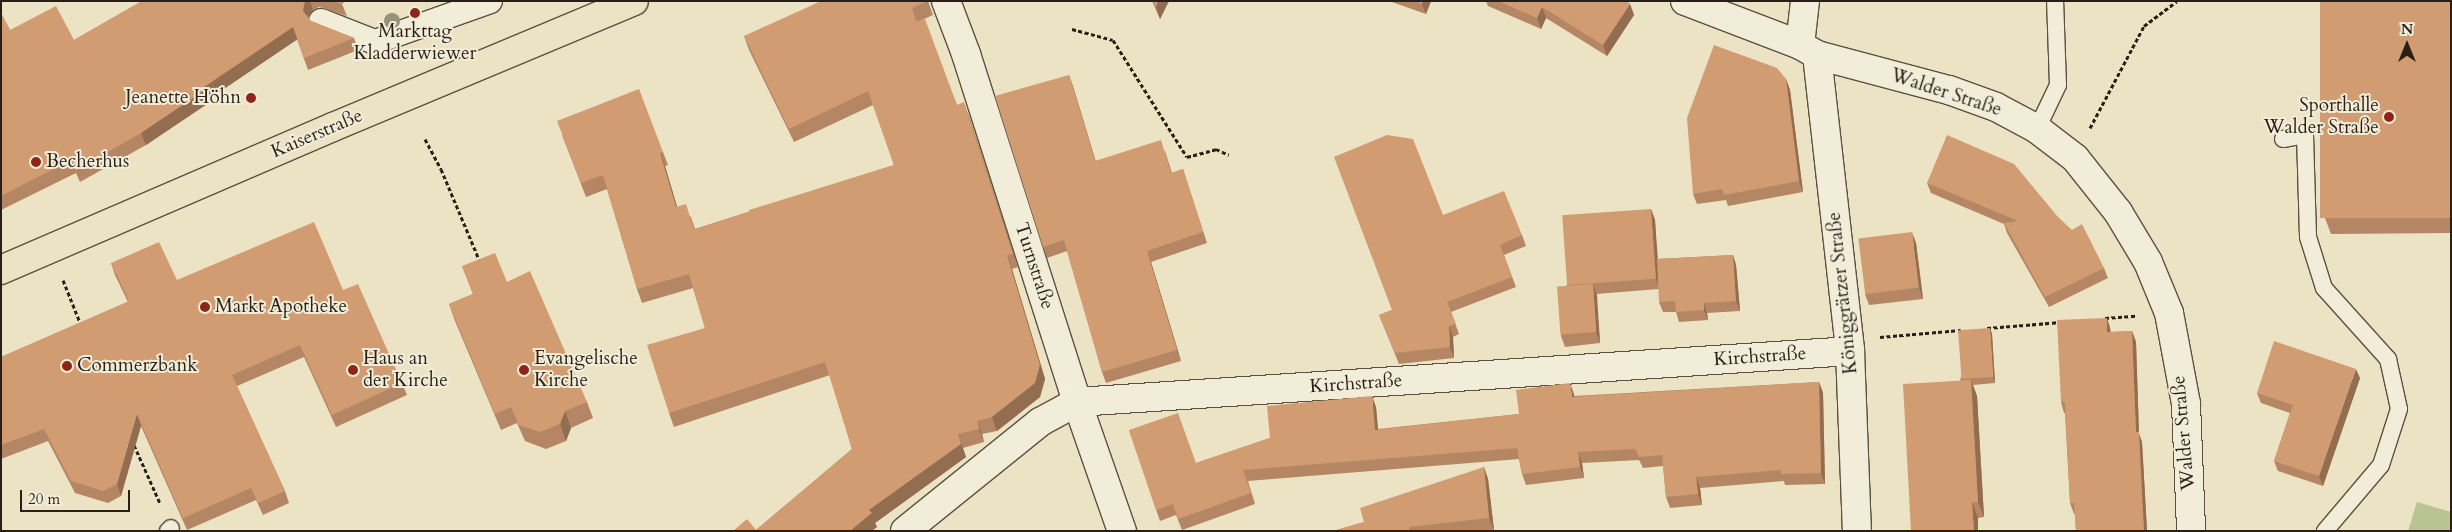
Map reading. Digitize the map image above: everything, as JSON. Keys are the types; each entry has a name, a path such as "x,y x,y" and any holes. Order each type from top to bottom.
{"main road":[{"name":"Kaiserstraße","path":"1,270 630,2"}],"street":[{"path":"321,21 375,42 490,1"},
{"name":"Turnstraße","path":"946,1 966,54 1077,402 1122,531"},
{"name":"Walder Straße","path":"1685,1 1809,50 1949,90 1996,107 2037,129 2075,158 2118,212 2148,262 2169,313 2186,404 2191,531"},
{"name":"Königgrätzer Straße","path":"1805,1 1809,50 1850,345 1857,531"},
{"name":"Kirchstraße","path":"905,531 1040,422 1077,402 1850,345"}],"lane":[{"path":"2037,129 2058,85 2055,1"},
{"path":"2283,139 2305,135 2308,237 2324,288 2388,359 2399,409 2381,465 2325,531"}],"path":[{"path":"2075,158 2144,26 2177,1"},
{"path":"1072,29 1113,40 1187,156 1216,148 1229,155"},
{"path":"425,139 441,169 482,267"},
{"path":"50,249 83,329"},
{"path":"2101,319 2169,313"},
{"path":"1985,328 2062,322"},
{"path":"1850,345 1965,330"},
{"path":"132,441 170,530"}],"green space":[{"path":"2417,502 2451,512 2451,531 2408,531"}],"building":[{"path":"142,1 306,1 303,11 311,21 354,38 304,58 293,27 204,87 205,90 141,133 76,170 71,160 1,196 1,13 10,30 56,6 74,40"},
{"path":"821,1 928,1 912,8 916,21 925,19 957,105 964,102 1013,254 1007,255 1040,365 1035,383 992,417 977,421 979,429 958,434 961,444 869,510 872,513 850,531 733,531 747,519 756,530 852,449 825,362 669,413 647,345 705,328 689,274 637,289 603,175 581,183 557,121 639,89 663,152 660,153 676,207 686,204 694,230 749,212 749,210 894,165 868,91 789,129 744,36"},
{"path":"1498,1 1626,1 1630,4 1603,45 1542,7 1537,18"},
{"name":"Sporthalle Walder Straße","path":"2320,1 2451,1 2451,218 2320,218"},
{"path":"1714,45 1777,68 1786,79 1799,181 1724,195 1722,189 1693,194 1687,118"},
{"path":"1069,75 1095,161 1161,140 1171,173 1183,169 1203,232 1147,251 1177,350 1102,372 1064,240 1043,247 995,96"},
{"path":"1387,135 1413,139 1443,215 1504,191 1522,235 1500,245 1512,277 1447,302 1456,324 1449,326 1450,347 1395,353 1379,315 1392,310 1334,157"},
{"path":"1947,135 2014,164 2058,217 2072,230 2082,224 2104,268 2045,297 2004,223 2018,221 1927,183"},
{"path":"1651,209 1656,279 1567,285 1562,215"},
{"path":"314,222 343,290 358,284 402,383 332,415 300,345 232,375 285,491 258,503 251,488 183,518 137,414 117,484 103,491 71,481 44,429 1,445 1,357 129,301 111,263 159,242 177,280"},
{"path":"1912,232 1919,288 1865,294 1858,239"},
{"name":"Evangelische Kirche","path":"495,253 507,282 530,271 587,402 565,411 560,424 540,432 519,425 511,407 495,414 449,304 473,294 462,266"},
{"path":"1733,255 1736,301 1704,303 1704,310 1676,312 1675,301 1659,302 1657,259"},
{"path":"1593,284 1596,332 1560,334 1557,287"},
{"path":"2107,318 2107,332 2132,331 2136,432 2139,432 2144,531 2076,531 2074,503 2070,503 2065,402 2061,402 2057,320"},
{"path":"1990,328 1993,377 1961,379 1958,330"},
{"path":"2274,341 2356,369 2319,476 2274,461 2293,405 2257,393"},
{"path":"1971,380 1978,502 1972,502 1974,531 1911,531 1903,384"},
{"path":"1819,382 1821,473 1781,474 1781,470 1696,477 1698,494 1666,497 1662,455 1639,457 1635,449 1578,452 1580,467 1522,474 1517,448 1243,470 1251,493 1178,519 1173,504 1156,510 1129,430 1178,413 1196,463 1270,438 1267,406 1372,396 1375,430 1519,414 1516,390 1570,383 1572,397"},
{"path":"1484,467 1489,518 1409,527 1410,531 1333,531 1364,522 1360,508"}],"place":[{"name":"Markttag Kladderwiewer","path":"415,13"},
{"name":"Jeanette Höhn","path":"251,98"},
{"name":"Sporthalle Walder Straße","path":"2389,117"},
{"name":"Becherhus","path":"36,162"},
{"name":"Markt Apotheke","path":"205,307"},
{"name":"Commerzbank","path":"67,366"},
{"name":"Haus an der Kirche","path":"353,370"},
{"name":"Evangelische Kirche","path":"524,370"}]}
